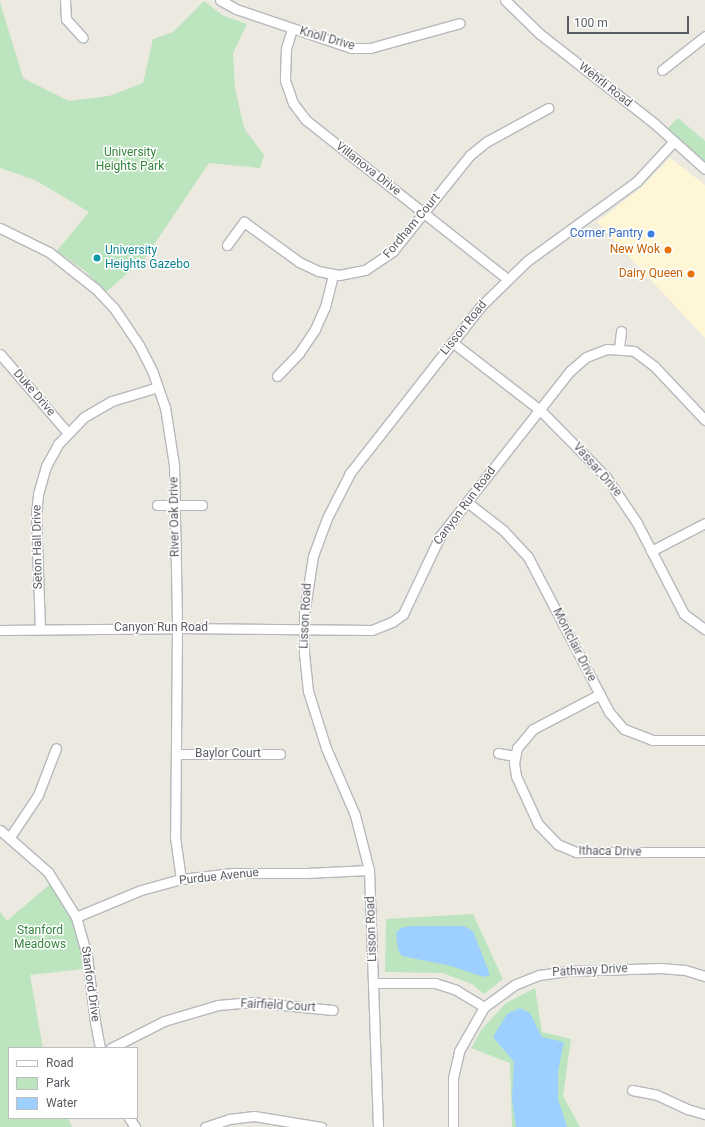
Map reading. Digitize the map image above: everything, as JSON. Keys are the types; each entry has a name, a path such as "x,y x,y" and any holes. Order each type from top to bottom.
{"street":[{"path":"65,0 66,19 83,38"},
{"name":"Knoll Drive","path":"220,0 236,9 343,47 360,49 460,23"},
{"name":"Wehrli Road","path":"505,0 540,34 674,141 705,169"},
{"name":"Villanova Drive","path":"292,29 286,49 284,70 290,95 300,112 311,125 507,279"},
{"path":"662,70 705,36"},
{"name":"Fordham Court","path":"227,245 244,222 299,262 318,271 333,275 350,274 377,264 393,251 465,161 478,148 548,108"},
{"name":"Lisson Road","path":"378,1127 369,870 355,815 326,748 312,707 304,630 306,595 313,556 334,502 365,452 452,342 507,279 542,250 622,194 674,141"},
{"name":"River Oak Drive","path":"0,228 49,252 96,289 130,330 148,361 166,412 172,448 175,505 177,628 175,837 181,879"},
{"path":"277,376 299,353 315,329 325,307 333,275"},
{"path":"619,348 620,331"},
{"name":"Vassar Drive","path":"452,342 540,410 615,489 651,550 684,614 705,629"},
{"name":"Canyon Run Road","path":"0,630 177,628 372,630 397,619 410,602 433,549 467,502 580,361 601,350 619,348 634,351 649,362 705,420"},
{"name":"Duke Drive","path":"0,354 67,432"},
{"name":"Seton Hall Drive","path":"40,629 38,494 46,466 67,432 96,409 112,401 158,387"},
{"name":"Montclair Drive","path":"467,502 503,530 528,557 609,712 624,729 634,735 652,740 705,740"},
{"path":"157,505 202,505"},
{"path":"651,550 705,523"},
{"name":"Ithaca Drive","path":"600,694 533,729 521,741 515,756 516,776 528,804 547,835 561,846 585,854 705,852"},
{"path":"10,837 38,795 56,748"},
{"path":"498,753 515,756"},
{"name":"Baylor Court","path":"176,754 280,754"},
{"name":"Stanford Drive","path":"0,830 10,837 48,872 76,917 88,956 94,1022 100,1047"},
{"name":"Purdue Avenue","path":"76,917 141,890 181,879 233,873 306,874 369,870"},
{"name":"Pathway Drive","path":"484,1008 514,986 550,973 661,968 686,970 705,976"},
{"path":"374,983 435,983 456,990 484,1008 466,1035 456,1059 453,1078 453,1127"},
{"name":"Fairfield Court","path":"113,1047 164,1021 218,1005 260,1002 333,1010"},
{"path":"632,1090 658,1095 687,1109 705,1114"},
{"path":"205,1127 229,1119 254,1116 294,1124 321,1127"}],"shaded area":[{"path":"670,158 705,185 705,338 597,222 642,187"}],"green space":[{"name":"University Heights Park","path":"204,1 222,15 247,24 233,53 235,88 244,128 264,155 260,168 209,163 145,258 106,292 84,270 57,251 89,212 35,180 0,168 0,2 23,78 69,101 109,96 143,83 153,39 173,32"},
{"path":"678,118 705,141 705,169 664,132"},
{"name":"Stanford Meadows","path":"50,884 71,919 79,943 83,969 30,975 43,1047 8,1047 8,1119 68,1119 72,1127 0,1127 0,912 7,921"},
{"path":"473,914 503,979 484,994 472,984 443,973 385,972 386,919"},
{"path":"535,988 542,1032 571,1039 563,1096 580,1127 512,1127 510,1063 471,1048 482,1029 506,1003"}],"water":[{"path":"410,926 464,926 473,931 490,975 484,977 451,966 402,956 398,950 396,933 401,928"},
{"path":"520,1008 530,1013 542,1037 564,1042 558,1071 558,1099 567,1127 516,1127 512,1099 514,1062 493,1037 507,1014"}],"place":[{"name":"Corner Pantry","path":"651,234"},
{"name":"New Wok","path":"668,250"},
{"name":"University Heights Gazebo","path":"97,258"},
{"name":"Dairy Queen","path":"691,274"}]}
